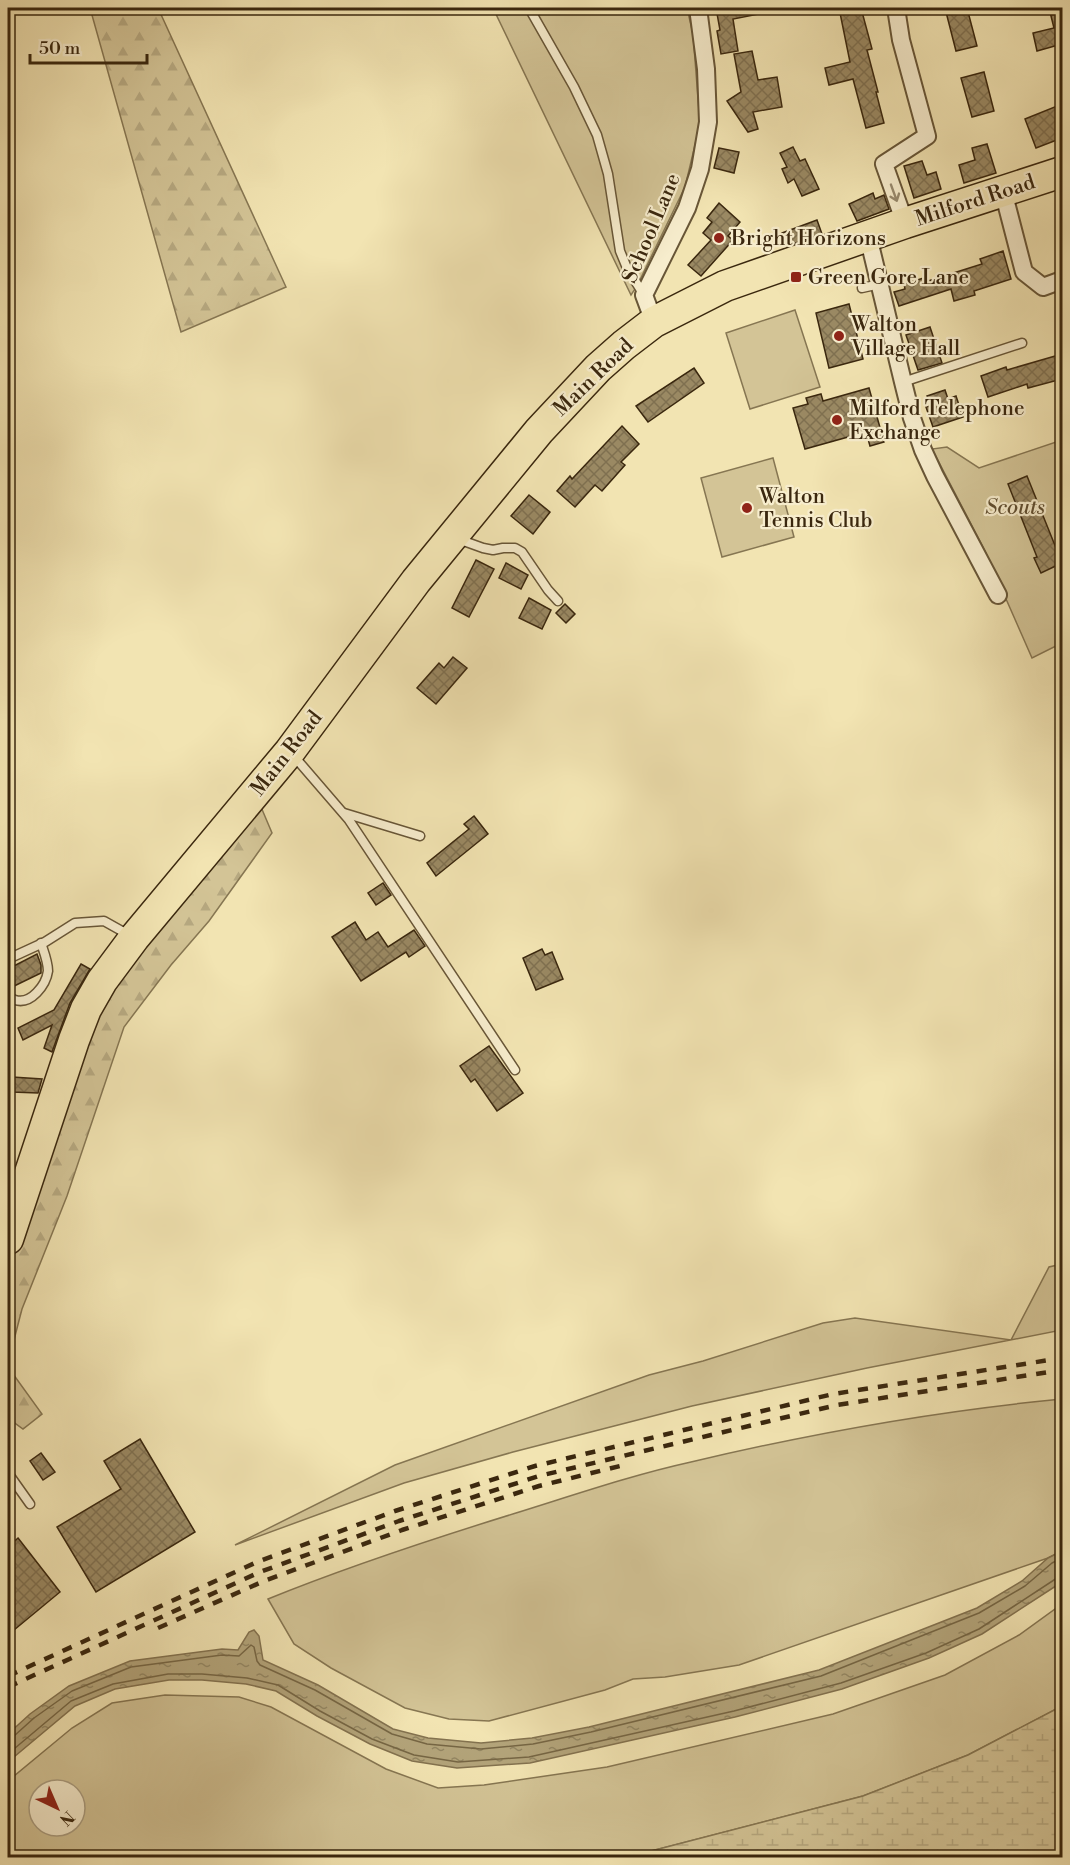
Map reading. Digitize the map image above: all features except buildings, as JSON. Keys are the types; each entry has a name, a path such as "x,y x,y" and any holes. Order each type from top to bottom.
{"highway":[{"name":"Milford Road","path":"649,309 725,286 905,223 1062,172"},
{"name":"Main Road","path":"8,1239 74,1041 86,1009 102,981 134,938 290,751 452,536 562,406 598,368 624,345 649,309"}],"street":[{"name":"School Lane","path":"649,309 700,169 708,122 706,69 698,8"},
{"path":"896,8 901,40 927,136 884,164 905,223"},
{"path":"1003,190 1024,272 1043,287 1062,280"},
{"path":"868,236 916,428 935,476 998,595"}],"lane":[{"path":"529,8 574,87 597,135 608,174 620,251 649,309"},
{"path":"862,288 880,284"},
{"path":"903,382 1022,343"},
{"path":"452,536 483,548 493,550 515,548 522,552 558,601"},
{"path":"290,751 344,812 515,1070"},
{"path":"344,812 420,836"},
{"path":"8,959 75,923 104,921 134,938"},
{"path":"8,995 15,1000 25,1000 34,996 40,989 48,972 41,943"},
{"path":"8,1473 30,1504"}],"green space":[{"path":"90,8 158,8 286,287 181,332"},
{"path":"493,8 687,8 693,34 700,124 685,187 631,295"},
{"path":"795,310 820,387 750,409 726,333"},
{"name":"Scouts","path":"1062,440 1062,643 1032,658 984,549 932,449 947,447 979,468"},
{"name":"Walton Tennis Club","path":"773,458 794,537 722,557 701,478"},
{"path":"261,807 272,833 209,921 171,965 124,1027 67,1196 22,1309 8,1363 8,1268 100,1007 137,955"},
{"path":"1062,1264 1062,1330 1011,1340 1049,1267"},
{"path":"855,1318 1011,1340 692,1406 513,1452 404,1483 235,1545 395,1465 649,1375 703,1361 823,1323"},
{"path":"8,1367 42,1414 23,1429 8,1418"},
{"path":"1062,1399 1062,1551 1048,1558 739,1665 665,1677 633,1679 605,1690 489,1721 449,1719 405,1708 331,1668 294,1644 268,1599 422,1543 669,1467 875,1424"},
{"path":"1062,1604 1062,1706 968,1755 863,1796 628,1857 8,1857 8,1781 72,1728 112,1703 165,1695 239,1697 271,1707 386,1769 438,1788 484,1785 607,1767 833,1714 945,1675 1019,1635"},
{"path":"1062,1706 1062,1857 628,1857 863,1796 968,1755"}],"water":[{"path":"1062,1551 1062,1582 982,1634 929,1658 842,1689 735,1717 530,1763 457,1768 412,1761 370,1744 276,1691 246,1684 202,1680 169,1680 115,1689 75,1706 8,1762 8,1734 30,1714 69,1686 130,1661 222,1649 238,1650 249,1632 254,1630 259,1636 263,1660 318,1685 393,1729 428,1738 481,1743 532,1738 589,1727 819,1670 977,1608 1022,1581 1048,1558"}],"railway":[{"path":"8,1676 257,1562 395,1511 535,1466 833,1394 1062,1358"},
{"path":"8,1687 260,1572 399,1521 539,1476 837,1405 1062,1370"},
{"path":"158,1628 264,1581 402,1530 539,1486 624,1465"}],"place":[{"name":"Bright Horizons","path":"719,238"},
{"name":"Green Gore Lane","path":"796,277"},
{"name":"Walton Village Hall","path":"839,336"},
{"name":"Milford Telephone Exchange","path":"837,420"},
{"name":"Walton Tennis Club","path":"747,508"}]}
